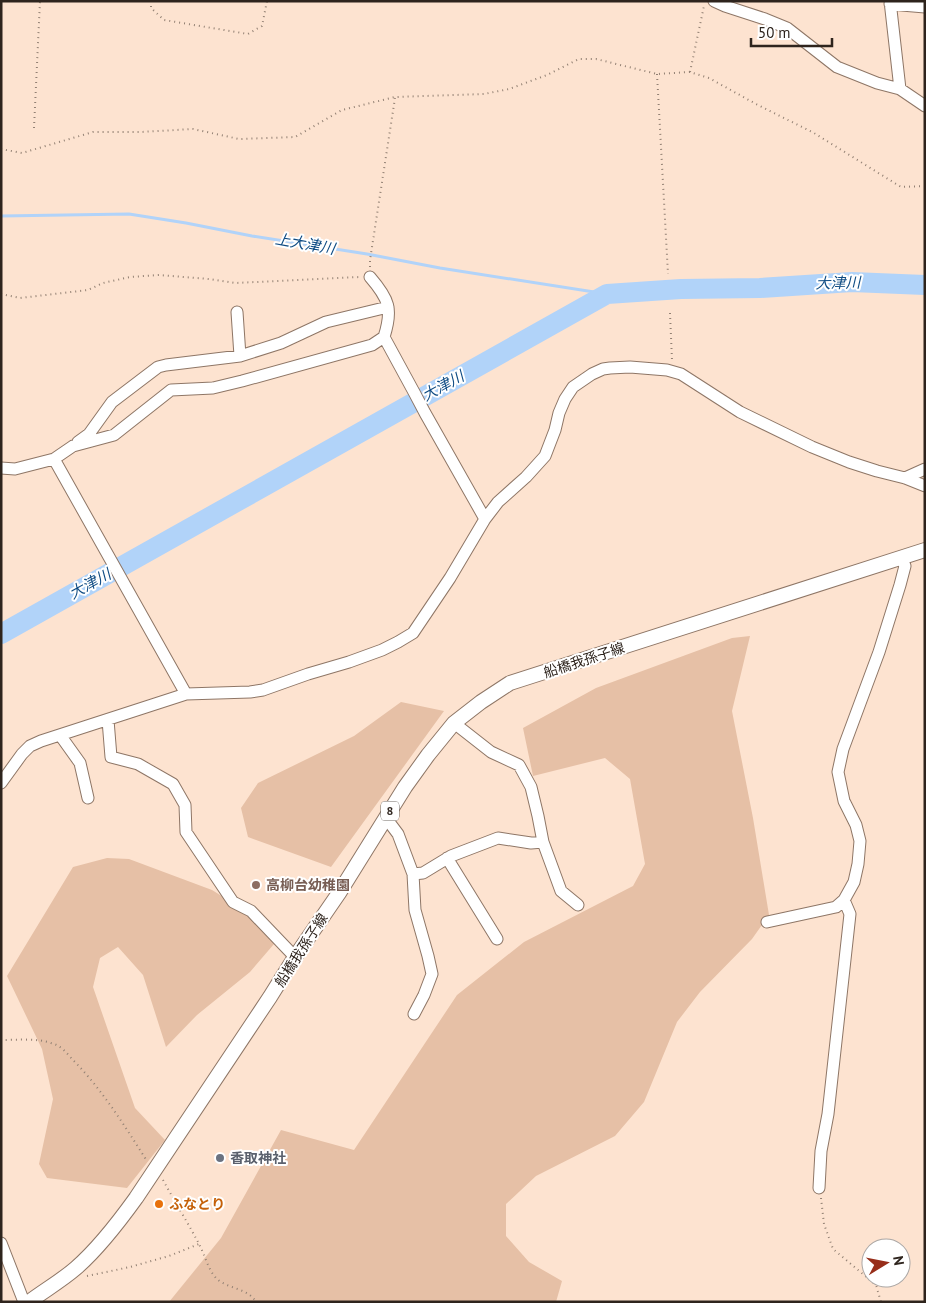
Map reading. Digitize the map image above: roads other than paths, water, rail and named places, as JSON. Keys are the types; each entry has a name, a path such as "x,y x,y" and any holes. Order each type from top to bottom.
{"main road":[{"name":"船橋我孫子線","path":"29,1302 76,1268 117,1223 339,893 406,787 428,755 454,724 481,702 510,683 925,550"}],"street":[{"path":"714,1 786,28 837,67 877,83 900,89 925,106"},
{"path":"900,89 890,2 925,7"},
{"path":"73,446 114,435 171,390 213,388 372,345 384,338 388,324 388,307 386,298 370,277"},
{"path":"1,468 15,470 54,459 89,434 112,402 158,367 240,356 281,343 326,322 388,307"},
{"path":"237,312 240,356"},
{"path":"384,338 485,519"},
{"path":"1,783 30,746 60,735 186,694 263,690 382,650 413,633 450,578 485,519 498,502 545,456 559,413 573,387 603,369 630,367 672,370 740,412 812,447 868,468 905,478 925,486"},
{"path":"54,459 186,694"},
{"path":"905,478 925,469"},
{"path":"767,922 836,907 844,900 854,882 860,841 856,825 844,801 838,772 843,749 879,652 900,586 904,566 901,558"},
{"path":"108,720 111,757 138,764 173,784 185,805 186,832 233,902 251,911 295,957"},
{"path":"454,724 491,752 519,765 531,787 543,842 561,891 578,905"},
{"path":"60,735 80,763 88,798"},
{"path":"386,818 398,834 413,874 415,910 432,974 414,1014"},
{"path":"413,874 423,872 447,858 498,838 531,843 543,842"},
{"path":"447,858 498,939"},
{"path":"820,1188 820,1152 828,1114 850,914 844,900"},
{"path":"1,1244 24,1302"}],"waterway":[{"name":"上大津川","path":"1,216 129,214 440,268 607,294"},
{"name":"大津川","path":"1,634 607,294 852,282 925,285"}],"place":[{"name":"高柳台幼稚園","path":"256,885"},
{"name":"香取神社","path":"220,1158"},
{"name":"ふなとり","path":"159,1204"}]}
